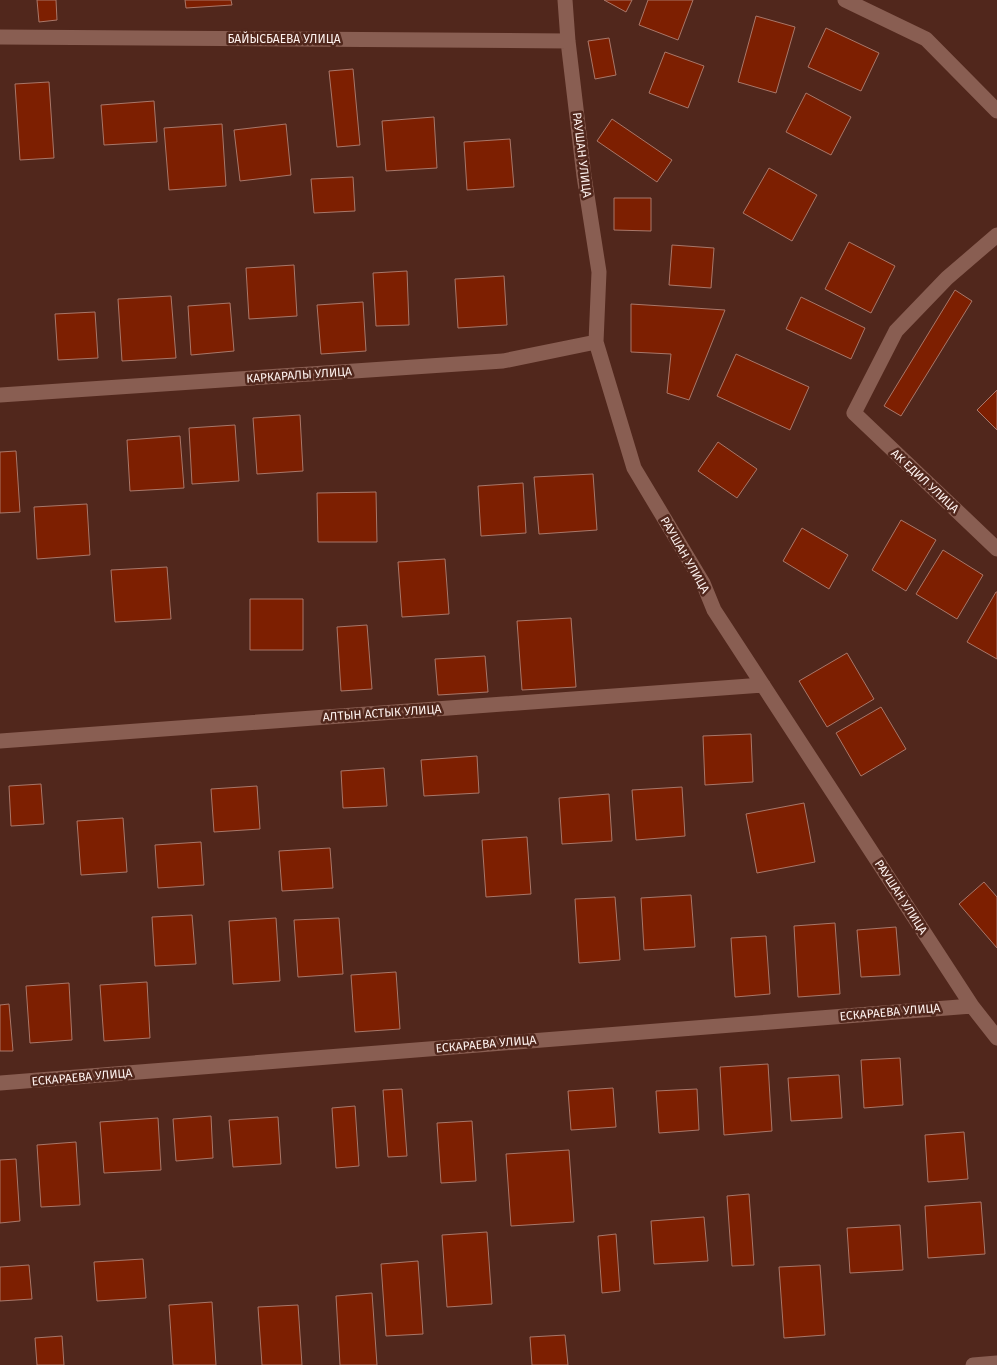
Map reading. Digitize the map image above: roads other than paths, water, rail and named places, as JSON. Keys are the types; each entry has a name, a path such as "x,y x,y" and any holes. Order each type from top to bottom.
{"street":[{"name":"РАУШАН УЛИЦА","path":"565,0 568,42 584,176 599,272 596,342 634,468 703,584 714,610 972,1006 997,1038"},
{"path":"845,0 926,39 997,111"},
{"name":"БАЙЫСБАЕВА УЛИЦА","path":"0,37 568,42"},
{"name":"АК ЕДИЛ УЛИЦА","path":"997,235 947,278 896,331 854,413 997,549"},
{"name":"КАРКАРАЛЫ УЛИЦА","path":"0,395 503,361 596,342"},
{"name":"АЛТЫН АСТЫК УЛИЦА","path":"0,741 763,685"},
{"name":"ЕСКАРАЕВА УЛИЦА","path":"0,1083 972,1006"},
{"path":"973,1365 997,1363"}]}
